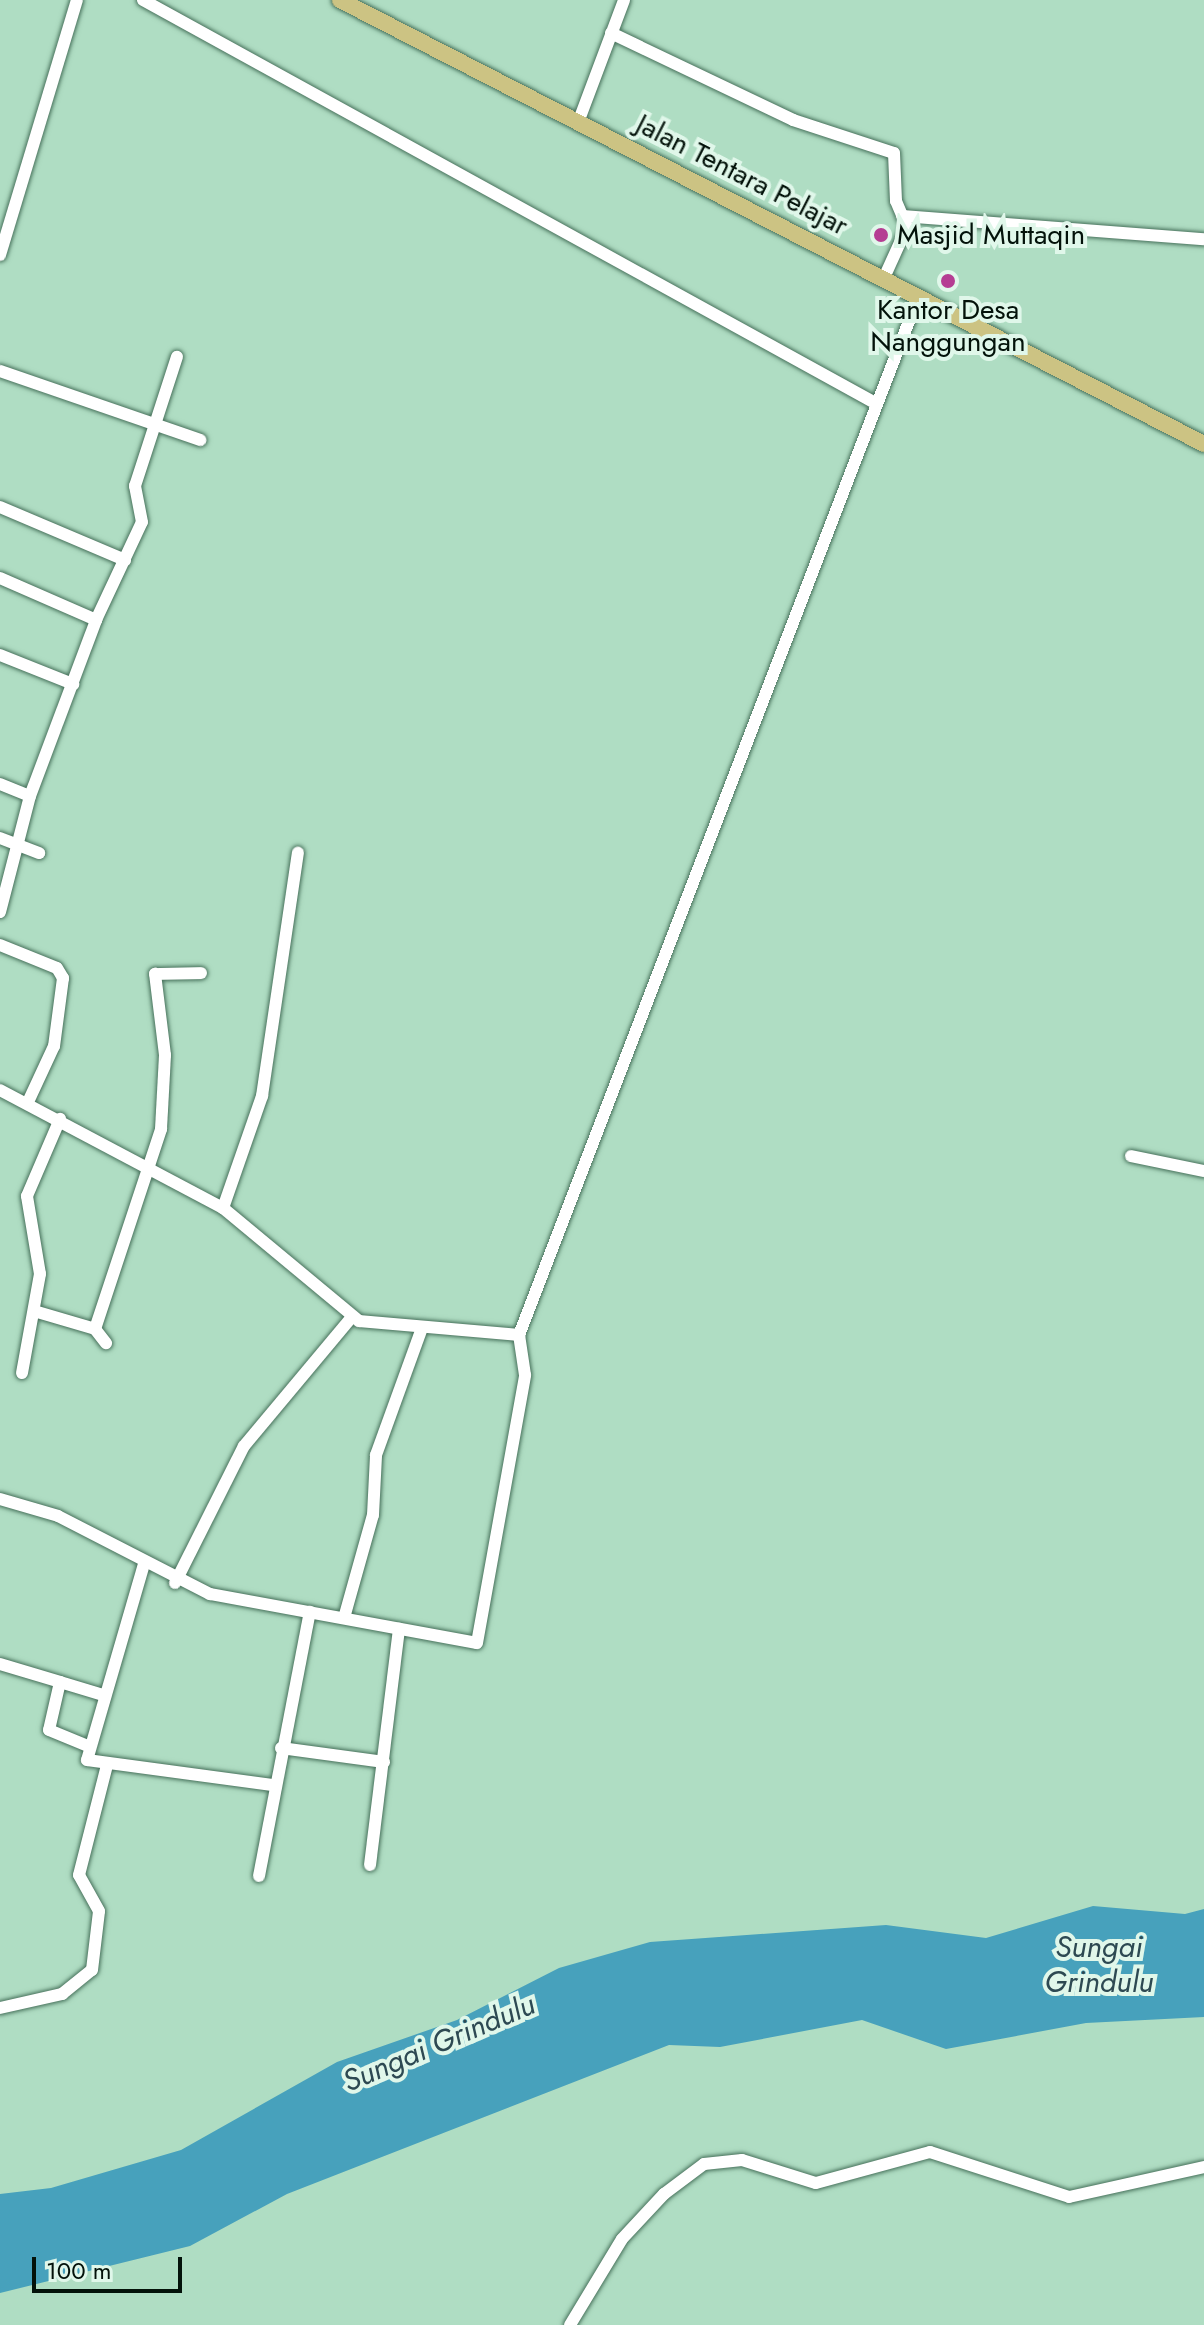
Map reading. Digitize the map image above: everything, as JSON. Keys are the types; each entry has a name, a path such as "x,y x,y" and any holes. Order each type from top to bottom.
{"main road":[{"name":"Jalan Tentara Pelajar","path":"340,0 579,120 1204,444"}],"street":[{"path":"0,255 77,0"},
{"path":"143,0 875,403"},
{"path":"579,120 624,0"},
{"path":"611,33 793,120 888,148 900,162 896,201 907,231 884,278"},
{"path":"902,216 1204,239"},
{"path":"0,1499 58,1516 175,1583 310,1612 478,1641 525,1375 519,1335 919,295"},
{"path":"0,912 14,843 30,796 96,620 144,514 135,486 177,357"},
{"path":"0,371 154,421 200,440"},
{"path":"0,507 125,560"},
{"path":"0,578 96,620"},
{"path":"0,655 73,684"},
{"path":"0,784 30,796"},
{"path":"0,838 39,853"},
{"path":"223,1208 262,1096 298,853"},
{"path":"0,945 63,974 54,1046 28,1102"},
{"path":"95,1329 151,1167 166,1080 154,977 161,970 201,973"},
{"path":"0,1090 151,1167 223,1208 352,1317 422,1328 519,1335"},
{"path":"22,1373 40,1274 27,1196 60,1119"},
{"path":"1131,1156 1204,1171"},
{"path":"34,1311 95,1329 106,1343"},
{"path":"175,1583 244,1446 352,1317"},
{"path":"344,1618 373,1515 376,1455 422,1328"},
{"path":"144,1564 88,1746 87,1760 272,1785"},
{"path":"259,1876 272,1785 310,1612"},
{"path":"370,1865 399,1629"},
{"path":"0,1664 103,1695"},
{"path":"60,1682 49,1730 88,1746"},
{"path":"281,1748 384,1762"},
{"path":"0,2008 62,1994 92,1970 99,1911 79,1875 107,1765"},
{"path":"570,2325 622,2239 664,2194 704,2164 742,2160 816,2183 930,2152 1069,2197 1204,2167"}],"water":[{"name":"Sungai Grindulu","path":"1093,1906 1185,1914 1204,1909 1204,2017 1086,2023 946,2049 862,2020 720,2047 669,2045 287,2194 190,2246 0,2293 0,2194 51,2188 181,2150 337,2062 457,2020 559,1968 650,1942 886,1925 986,1938"}],"place":[{"name":"Masjid Muttaqin","path":"881,235"},
{"name":"Kantor Desa Nanggungan","path":"948,281"}]}
